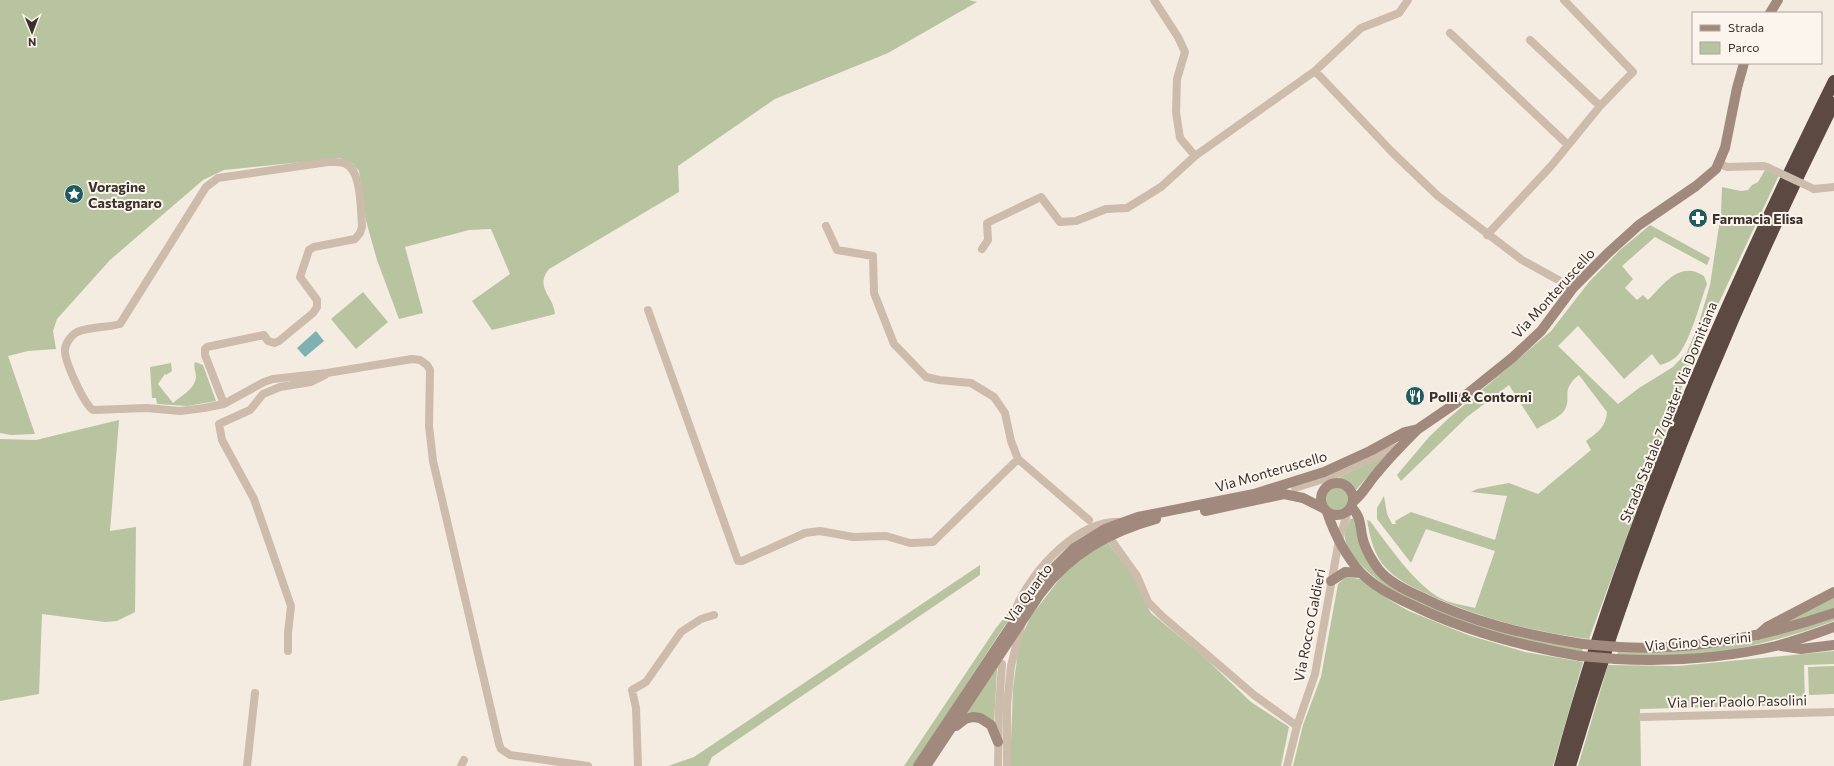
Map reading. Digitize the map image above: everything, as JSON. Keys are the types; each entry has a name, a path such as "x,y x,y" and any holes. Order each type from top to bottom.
{"highway":[{"name":"Strada Statale 7 quater Via Domitiana","path":"1560,766 1614,592 1671,440 1737,284 1834,81"},
{"name":"Strada Statale 7 quater Via Domitiana","path":"1570,766 1613,627 1643,539 1687,425 1774,228 1834,103"}],"street":[{"path":"1154,0 1178,37 1185,52 1177,79 1176,112 1180,138 1195,156"},
{"path":"982,249 988,240 988,223 1041,197 1060,222 1076,221 1106,209 1127,208 1161,187 1195,156 1315,71 1361,28 1399,13 1408,0"},
{"path":"1487,235 1568,145 1600,106 1633,72 1563,0"},
{"path":"1771,12 1778,0"},
{"path":"1450,33 1568,145"},
{"path":"1530,40 1600,106"},
{"name":"Via Monteruscello","path":"1122,522 1151,514 1327,478 1370,451 1405,432 1418,429 1456,403 1512,358 1541,331 1573,288 1639,225 1707,178 1716,169 1725,148 1736,88 1744,64"},
{"path":"1315,71 1416,177 1487,235 1522,260 1573,288"},
{"path":"224,404 205,355 205,349 207,347 250,339 262,335 264,335 268,341 274,343 279,341 313,313 317,300 300,277 309,250 314,247 355,239 360,233 362,227 356,176 350,167 340,162 322,163 248,173 218,178 212,181 206,186 120,324 77,332 67,342 65,352 76,383 88,407 93,410 147,408 187,410 224,404 264,382 281,378 327,373 412,359 420,360 427,365 432,377 430,426 433,461 499,744 505,753 510,755 588,766"},
{"path":"1718,164 1727,167 1764,166 1814,189 1834,186"},
{"path":"826,226 837,250 873,256 874,293 894,344 899,350 926,377 935,380 971,383 994,397 1002,406 1005,413 1011,441 1018,459 1089,520"},
{"path":"648,310 738,561 742,561 805,533 820,531 853,537 886,536 910,543 933,542 1018,459"},
{"path":"288,651 291,606 254,499 222,440 219,424 250,410 264,394 280,387 312,382 327,373"},
{"path":"1327,478 1321,495 1325,510 1338,515 1351,507 1363,494 1376,474 1400,446 1418,429"},
{"path":"1295,488 1327,478 1400,446"},
{"path":"1327,478 1340,482 1349,487 1353,497 1351,507"},
{"name":"Via Quarto","path":"926,766 1049,583 1068,563 1092,545 1125,528 1156,519 1220,508 1284,494 1303,498 1325,510"},
{"name":"Via Gino Severini","path":"1363,494 1361,520 1364,543 1371,558 1386,576 1406,590 1443,607 1487,624 1533,635 1583,644 1619,647 1679,648 1757,636 1834,613"},
{"path":"1351,507 1361,520"},
{"name":"Via Rocco Galdieri","path":"1287,766 1297,726 1315,674 1338,540 1351,507"},
{"name":"Via Gino Severini","path":"1325,510 1338,540 1361,573 1391,594 1457,625 1525,646 1580,656 1616,659 1674,660 1747,652 1777,646 1834,626"},
{"path":"1017,606 1032,579 1046,562 1069,541 1094,526 1110,521 1122,522"},
{"name":"Via Quarto","path":"918,766 1043,578 1074,548 1105,529 1122,522"},
{"path":"1112,541 1137,576 1148,602 1162,616 1254,695 1297,726"},
{"path":"1331,581 1345,572 1361,573"},
{"path":"1757,636 1767,627 1834,592"},
{"path":"638,766 636,708 632,690 646,682 681,632 701,619 714,615"},
{"path":"1007,766 1007,705 1010,674 1022,622"},
{"path":"1777,646 1801,649 1834,645"},
{"path":"998,766 1002,664"},
{"path":"247,766 255,693"},
{"name":"Via Pier Paolo Pasolini","path":"1642,717 1834,712"},
{"path":"950,729 965,719 973,717 980,718 991,725 998,742"}],"green space":[{"path":"0,0 969,0 977,2 888,53 775,99 678,166 679,192 549,269 543,282 546,292 552,302 555,314 492,330 472,301 510,274 491,229 469,230 405,247 423,313 399,319 377,260 366,221 359,171 352,163 340,158 224,170 203,180 110,260 57,319 53,331 56,349 28,351 8,356 35,434 11,435 0,433"},
{"path":"1765,170 1779,175 1691,362 1589,639 1525,628 1483,616 1418,590 1391,573 1376,553 1371,540 1367,520 1370,521 1394,553 1422,585 1446,601 1475,608 1495,551 1426,529 1411,563 1377,519 1377,508 1384,496 1387,514 1392,524 1396,524 1395,521 1411,512 1495,540 1507,496 1471,492 1477,489 1509,483 1538,494 1591,450 1586,441 1603,426 1607,412 1579,375 1569,385 1567,402 1562,414 1537,429 1509,385 1467,417 1401,481 1397,475 1429,437 1449,418 1551,331 1589,282 1620,250 1650,225 1710,258 1707,265 1655,237 1622,266 1633,279 1625,288 1637,300 1643,295 1648,300 1666,281 1680,272 1695,272 1704,276 1707,284 1688,338 1679,354 1670,361 1660,365 1652,354 1624,379 1578,326 1558,346 1618,404 1639,388 1673,367 1687,352 1698,326 1710,285 1721,213 1722,187 1741,191 1748,190 1752,185 1758,182"},
{"path":"363,292 388,322 356,349 331,319"},
{"path":"195,362 203,365 216,401 187,406 157,404 156,398 152,398 150,367 171,363 172,371 166,375 165,374 158,384 173,403 193,385 196,377 194,366"},
{"path":"119,420 110,531 136,527 135,612 117,621 105,622 42,614 39,694 0,701 0,439 36,440"},
{"path":"1387,454 1356,490 1349,483 1338,478"},
{"path":"1337,486 1346,490 1350,499 1346,508 1337,512 1328,508 1324,499 1328,490"},
{"path":"1354,518 1376,572 1520,637 1583,648 1582,652 1504,637 1457,622 1410,601 1370,574 1355,558 1345,539 1350,519"},
{"path":"1106,540 1134,577 1142,597 1151,613 1202,655 1251,702 1289,727 1281,766 1010,766 1013,689 1018,651 1023,633 1031,616 1068,568"},
{"path":"980,565 980,575 712,757 708,766 668,766 694,757"},
{"path":"1346,577 1360,579 1391,601 1409,611 1468,635 1525,652 1583,662 1553,766 1293,766 1303,725 1321,677 1338,584"},
{"path":"1834,597 1834,608 1798,621 1784,624 1784,622"},
{"path":"1013,607 1018,608 1005,625 913,766 904,766 996,628"},
{"path":"1834,617 1834,621 1801,632 1768,642 1735,649 1690,655 1617,656 1618,652 1673,651 1728,645 1781,633"},
{"path":"1834,651 1834,664 1804,665 1805,705 1640,709 1641,766 1578,766 1608,665 1678,666"},
{"path":"998,663 1001,663 997,669 994,724 966,713"},
{"path":"1834,666 1834,694 1809,695 1808,667"}],"water":[{"path":"316,331 324,341 305,357 297,348"}],"place":[{"name":"Voragine Castagnaro","path":"74,194"},
{"name":"Farmacia Elisa","path":"1698,218"},
{"name":"Polli & Contorni","path":"1415,396"}]}
